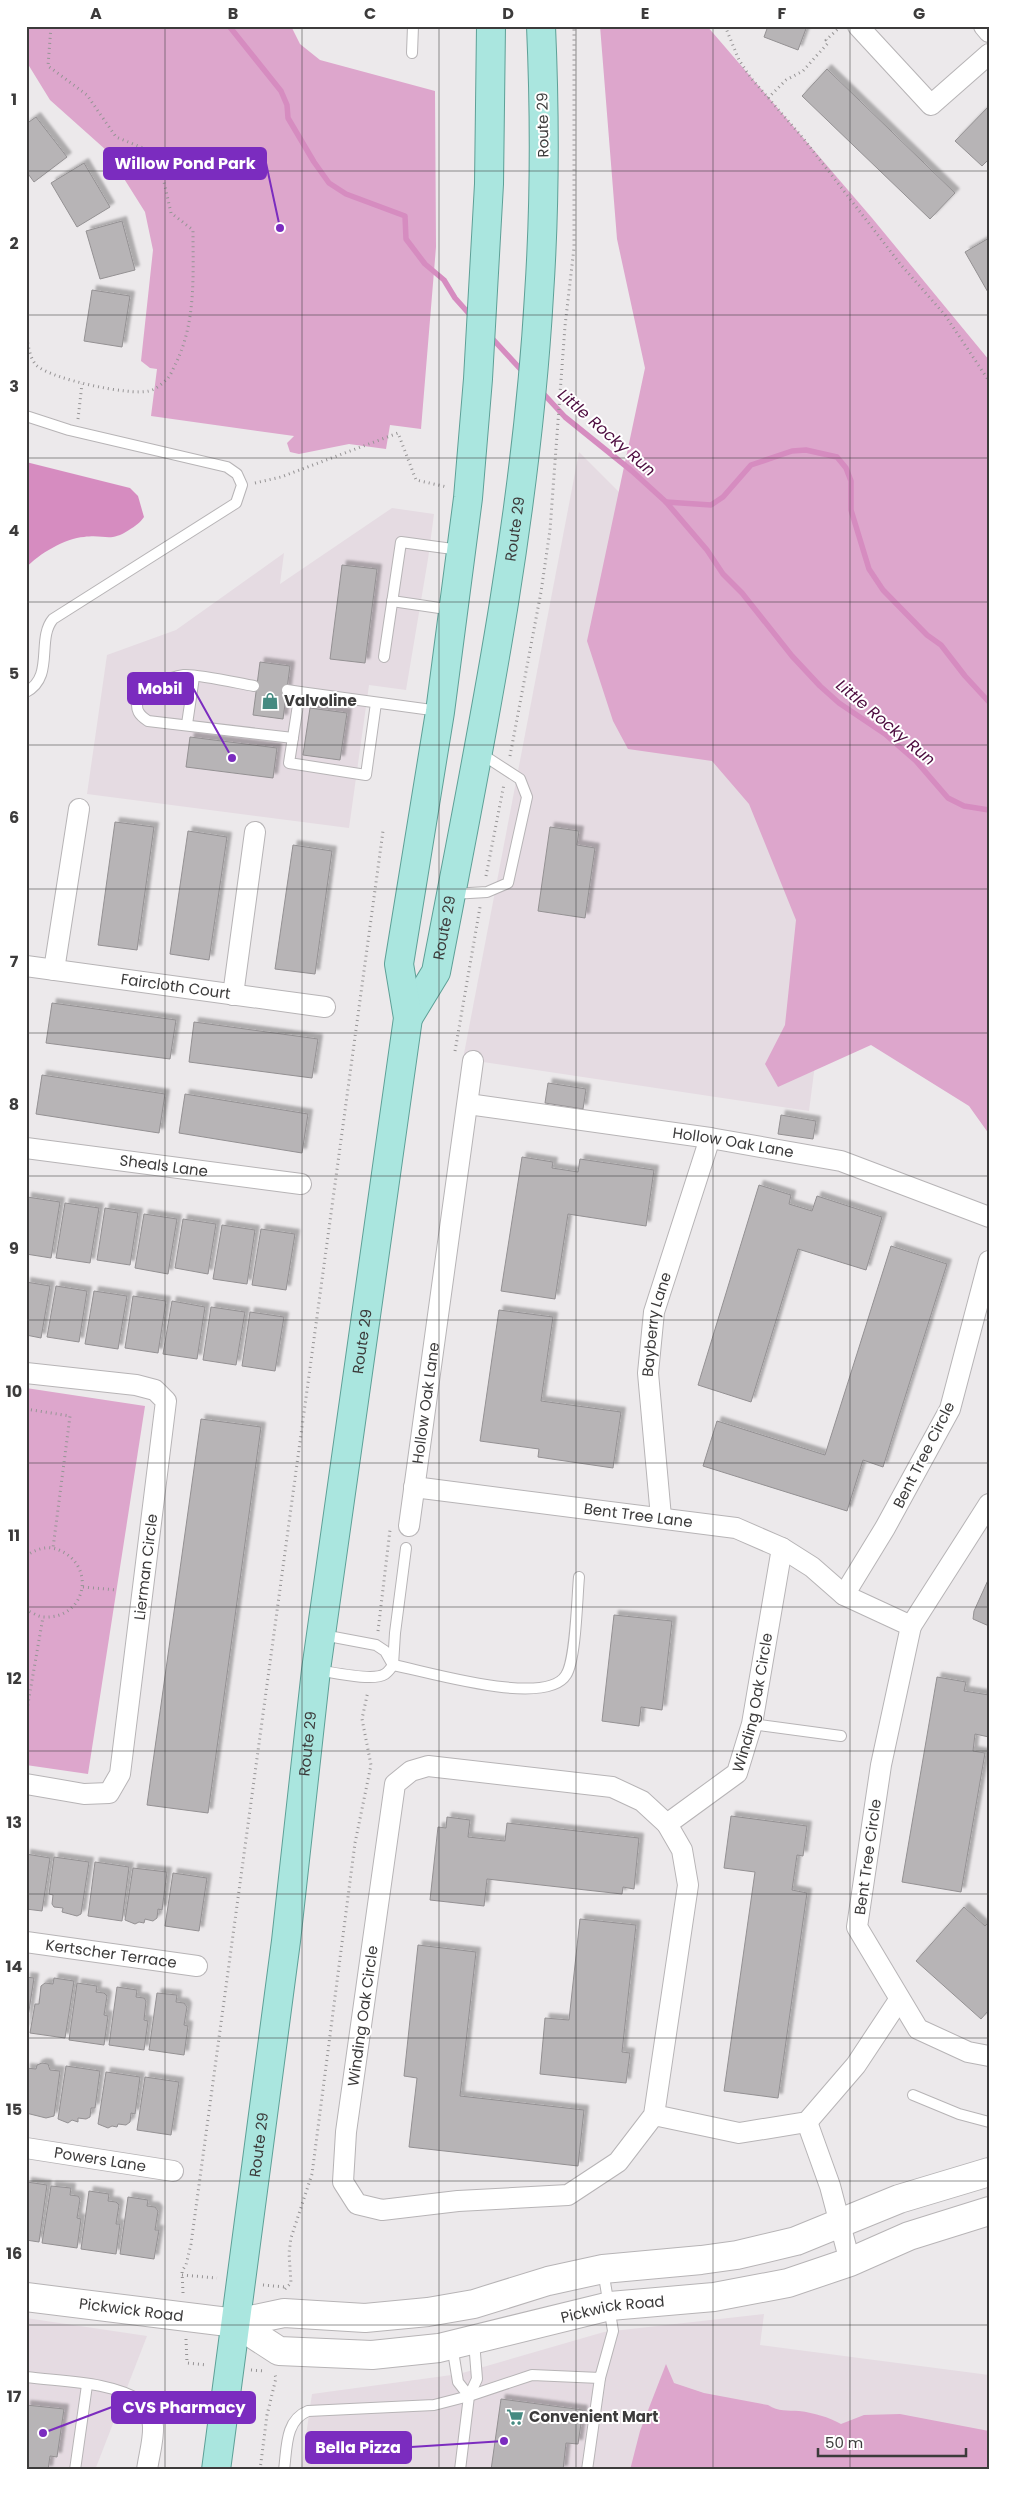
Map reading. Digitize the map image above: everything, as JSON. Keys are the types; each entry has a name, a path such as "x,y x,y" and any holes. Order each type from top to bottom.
{"main road":[{"name":"Route 29","path":"216,2470 286,1940 316,1670 408,1018 398,964 440,712 461,550 478,379 487,237 491,26"},
{"name":"Route 29","path":"408,1018 436,972 501,622 527,434 539,296 544,193 541,26"}],"street":[{"path":"858,26 931,105 989,54"},
{"path":"984,26 989,32"},
{"path":"54,970 79,809"},
{"path":"233,996 254,832"},
{"name":"Faircloth Court","path":"26,966 233,996 325,1007"},
{"name":"Hollow Oak Lane","path":"409,1526 473,1061"},
{"name":"Hollow Oak Lane","path":"468,1104 710,1138 841,1161 989,1217"},
{"name":"Bayberry Lane","path":"661,1517 648,1373 654,1312 710,1138"},
{"name":"Sheals Lane","path":"26,1148 301,1184"},
{"name":"Bent Tree Circle","path":"844,1594 886,1528 950,1409 989,1260"},
{"name":"Lierman Circle","path":"26,1373 136,1385 155,1390 166,1401 120,1774 109,1793 84,1794 26,1784"},
{"name":"Bent Tree Lane","path":"414,1487 736,1528 782,1548 812,1567 844,1594"},
{"name":"Bent Tree Circle","path":"988,1506 912,1626 881,1765 857,1927 918,2029 968,2052 989,2056"},
{"name":"Winding Oak Circle","path":"667,1824 737,1773 752,1724 782,1548"},
{"path":"844,1594 912,1626"},
{"name":"Winding Oak Circle","path":"428,1766 612,1787 642,1801 667,1824 682,1850 688,1885 654,2115 618,2162 568,2195 458,2200 382,2210 357,2204 343,2182 348,2122 395,1784 411,1771 428,1766"},
{"name":"Kertscher Terrace","path":"26,1942 197,1966"},
{"path":"654,2115 739,2133 807,2122 856,2065 899,2000"},
{"path":"807,2122 830,2186 850,2262"},
{"name":"Powers Lane","path":"26,2148 173,2171"},
{"name":"Pickwick Road","path":"26,2297 236,2323 284,2314 365,2318 428,2312 474,2304 548,2281 603,2269 737,2255 796,2241 899,2199 989,2172"},
{"name":"Pickwick Road","path":"236,2323 278,2351 372,2355 439,2348 610,2306 714,2297 788,2283 850,2262 909,2236 989,2211"},
{"path":"143,2402 151,2410 154,2419 147,2470"}],"lane":[{"path":"412,53 413,26"},
{"path":"26,416 76,432 227,467 237,474 242,485 236,503 53,619 47,626 45,660 41,674 34,688 26,692"},
{"path":"384,658 401,542 461,550"},
{"path":"392,601 454,610"},
{"path":"254,686 184,675 148,688 139,694 136,706 140,716 148,721 293,738"},
{"path":"193,725 194,677"},
{"path":"287,690 440,712"},
{"path":"300,692 289,763 366,775 376,703"},
{"path":"451,894 487,892 508,883 527,797 520,779 477,751"},
{"path":"316,1670 363,1677 384,1675 393,1665 395,1633 406,1548"},
{"path":"321,1635 376,1645 385,1651 393,1665 439,1677 516,1688 545,1689 559,1684 567,1674 571,1660 579,1577"},
{"path":"752,1724 840,1736"},
{"path":"914,2095 959,2114 989,2122"},
{"path":"587,2470 600,2378 613,2331 603,2269"},
{"path":"463,2342 458,2382 469,2396"},
{"path":"460,2470 469,2396 477,2379 463,2342"},
{"path":"284,2470 290,2429 299,2414 308,2411 434,2405 469,2396 532,2375 600,2378"},
{"path":"26,2378 123,2392 143,2402"},
{"path":"75,2470 87,2386"}],"path":[{"path":"26,333 34,363 42,370 82,384 126,391 148,391 157,388 169,376 182,350 191,318 193,230 171,213 160,164 148,150 116,137 87,95 48,66 51,26"},
{"path":"553,464 574,248 574,26"},
{"path":"725,26 739,60 768,98 803,138 901,264 945,315 989,381"},
{"path":"768,98 786,80 803,71 828,44 826,40 842,26"},
{"path":"76,432 82,384"},
{"path":"242,485 280,477 398,433 416,480 447,487 446,496"},
{"path":"274,2372 187,2362 182,2271 186,2265 192,2244 383,831"},
{"path":"26,1409 70,1416 53,1548"},
{"path":"26,1556 36,1550 53,1548 70,1555 81,1570 83,1587 76,1605 61,1615 43,1617 26,1610"},
{"path":"83,1587 117,1590"},
{"path":"26,1715 43,1617"}],"shaded area":[{"path":"26,26 291,26 300,44 320,60 435,91 436,247 421,429 390,425 386,449 349,444 299,454 290,452 287,443 294,436 151,416 157,369 150,368 141,361 153,250 145,212 106,150 50,100 26,61"},
{"path":"600,26 707,26 872,218 989,360 989,1134 969,1106 871,1045 778,1087 765,1064 785,1025 796,920 749,804 712,761 628,749 613,721 587,641 645,368 617,239"},
{"path":"579,452 858,731 809,1111 463,1059"},
{"path":"26,462 130,488 138,496 144,517 139,523 117,536 91,536 69,540 38,557 26,568"},
{"path":"392,508 434,514 428,559 406,690 369,685 349,828 87,794 107,655 176,630 284,553 280,584"},
{"path":"26,1388 145,1406 88,1774 26,1765"},
{"path":"764,2314 760,2345 989,2375 989,2470 301,2470 312,2394 459,2374 604,2332"},
{"path":"26,2318 147,2336 95,2470 26,2470"},
{"path":"666,2364 674,2383 704,2393 768,2405 779,2410 816,2414 841,2424 864,2415 900,2414 989,2431 989,2470 630,2470 640,2431"}],"building":[{"path":"768,26 807,26 798,50 764,37"},
{"path":"827,69 955,193 930,219 802,96"},
{"path":"989,106 989,159 982,166 955,141"},
{"path":"36,117 67,157 34,182 26,171 26,124"},
{"path":"84,163 110,207 77,227 51,183"},
{"path":"122,221 135,270 100,279 86,231"},
{"path":"989,238 989,294 965,252"},
{"path":"92,290 130,296 122,347 84,341"},
{"path":"342,565 377,569 365,663 330,659"},
{"name":"Valvoline","path":"260,662 290,666 283,719 253,715"},
{"path":"310,708 347,713 340,760 303,755"},
{"path":"190,737 277,748 273,778 186,767"},
{"path":"115,822 154,827 137,950 98,945"},
{"path":"550,827 579,831 577,845 595,848 585,918 538,911"},
{"path":"188,831 227,837 209,960 170,954"},
{"path":"293,845 332,851 315,974 275,969"},
{"path":"52,1003 176,1020 170,1059 46,1043"},
{"path":"194,1022 318,1039 312,1078 189,1062"},
{"path":"42,1075 165,1094 159,1133 36,1114"},
{"path":"548,1083 586,1089 583,1109 545,1103"},
{"path":"185,1094 308,1114 302,1153 179,1133"},
{"path":"781,1115 816,1121 813,1139 778,1134"},
{"path":"522,1157 553,1162 552,1168 578,1172 580,1159 654,1170 646,1226 568,1214 555,1299 501,1291"},
{"path":"759,1185 791,1195 789,1204 812,1211 817,1196 882,1217 866,1270 798,1249 751,1402 698,1385"},
{"path":"27,1197 60,1202 51,1258 26,1254"},
{"path":"65,1203 99,1208 90,1263 56,1258"},
{"path":"105,1208 138,1213 130,1265 97,1260"},
{"path":"144,1214 177,1219 168,1274 135,1268"},
{"path":"183,1219 216,1224 208,1274 175,1268"},
{"path":"222,1225 255,1230 247,1284 213,1279"},
{"path":"261,1229 295,1234 286,1290 252,1285"},
{"path":"891,1246 947,1264 883,1467 863,1460 847,1511 703,1466 717,1421 825,1455"},
{"path":"26,1282 50,1286 41,1338 26,1335"},
{"path":"56,1286 87,1291 79,1342 47,1337"},
{"path":"94,1291 127,1296 118,1349 85,1344"},
{"path":"133,1296 166,1301 158,1353 125,1348"},
{"path":"172,1301 205,1307 197,1359 163,1354"},
{"path":"211,1307 245,1312 236,1365 203,1360"},
{"path":"499,1310 553,1317 541,1401 621,1412 613,1468 538,1457 539,1449 480,1441"},
{"path":"250,1312 284,1317 275,1371 242,1366"},
{"path":"201,1419 261,1427 208,1813 147,1805"},
{"path":"989,1578 989,1626 973,1619 974,1611"},
{"path":"614,1615 672,1621 662,1710 641,1707 639,1726 602,1721"},
{"path":"937,1677 966,1682 964,1691 989,1695 989,1737 975,1734 973,1751 985,1753 961,1892 902,1882"},
{"path":"731,1816 807,1826 803,1856 797,1855 792,1890 807,1893 778,2098 724,2091 755,1872 724,1868"},
{"path":"447,1817 470,1820 468,1837 505,1841 507,1823 639,1838 634,1889 623,1887 622,1894 487,1879 484,1906 430,1900 438,1827 446,1828"},
{"path":"26,1854 50,1858 42,1911 26,1909"},
{"path":"54,1857 89,1862 81,1914 77,1916 62,1912 63,1908 54,1907 52,1904 53,1895 49,1894"},
{"path":"95,1862 129,1867 122,1921 88,1916"},
{"path":"133,1868 167,1872 162,1910 158,1909 157,1918 153,1921 145,1919 144,1923 139,1922 135,1924 125,1920"},
{"path":"173,1873 207,1878 199,1931 165,1926"},
{"path":"964,1907 985,1926 989,1922 989,2010 981,2019 916,1961"},
{"path":"580,1919 636,1925 622,2052 630,2053 626,2083 540,2074 545,2018 569,2020"},
{"path":"418,1945 476,1952 460,2096 584,2110 578,2166 409,2147 417,2078 404,2076"},
{"path":"26,1977 34,1978 26,2030"},
{"path":"54,1978 74,1981 65,2038 30,2033 35,2004 39,2004 41,1986 45,1983 53,1984"},
{"path":"77,1983 97,1986 96,1992 104,1993 107,1996 104,2015 108,2016 104,2045 69,2040"},
{"path":"117,1987 137,1990 136,1997 144,1998 146,2001 144,2020 148,2021 144,2050 109,2045"},
{"path":"157,1993 177,1995 176,2002 184,2003 187,2007 184,2025 188,2026 184,2055 149,2050"},
{"path":"42,2063 48,2064 50,2070 60,2071 54,2116 46,2118 26,2113 26,2068 36,2069 37,2065"},
{"path":"66,2066 100,2071 95,2108 91,2108 90,2117 86,2119 78,2118 78,2122 72,2120 68,2123 58,2119"},
{"path":"106,2072 140,2077 135,2114 131,2113 130,2122 126,2125 118,2124 117,2127 112,2126 108,2128 98,2124"},
{"path":"145,2077 179,2082 171,2135 137,2130"},
{"path":"27,2182 47,2185 39,2242 26,2240"},
{"path":"51,2186 71,2188 70,2195 78,2196 80,2199 77,2218 81,2219 77,2248 42,2243"},
{"path":"89,2191 109,2194 108,2201 116,2202 119,2205 116,2224 120,2224 116,2254 81,2249"},
{"path":"128,2197 148,2200 147,2206 155,2207 158,2211 155,2230 159,2230 154,2259 120,2254"},
{"path":"501,2399 583,2410 578,2444 566,2443 563,2470 491,2470"},
{"path":"26,2405 64,2409 57,2457 50,2456 48,2470 26,2470"}],"waterway":[{"name":"Little Rocky Run","path":"229,26 281,91 287,105 288,118 329,183 346,194 405,216 406,239 425,264 444,280 455,298 472,317"},
{"name":"Little Rocky Run","path":"489,335 525,374"},
{"name":"Little Rocky Run","path":"540,390 565,417 632,471 666,502 707,550 723,574 742,593 792,656 820,686 839,703 885,734 916,761 948,798 964,806 989,810"},
{"path":"666,502 711,505 723,497 751,465 792,451 806,450 837,457 846,468 851,481 851,510 869,569 883,590 927,635 941,645 965,676 989,702"}],"place":[{"name":"Willow Pond Park","path":"280,228"},
{"name":"Valvoline","path":"270,701"},
{"name":"Mobil","path":"232,758"},
{"name":"Convenient Mart","path":"515,2417"},
{"name":"CVS Pharmacy","path":"43,2433"},
{"name":"Bella Pizza","path":"504,2441"}]}
